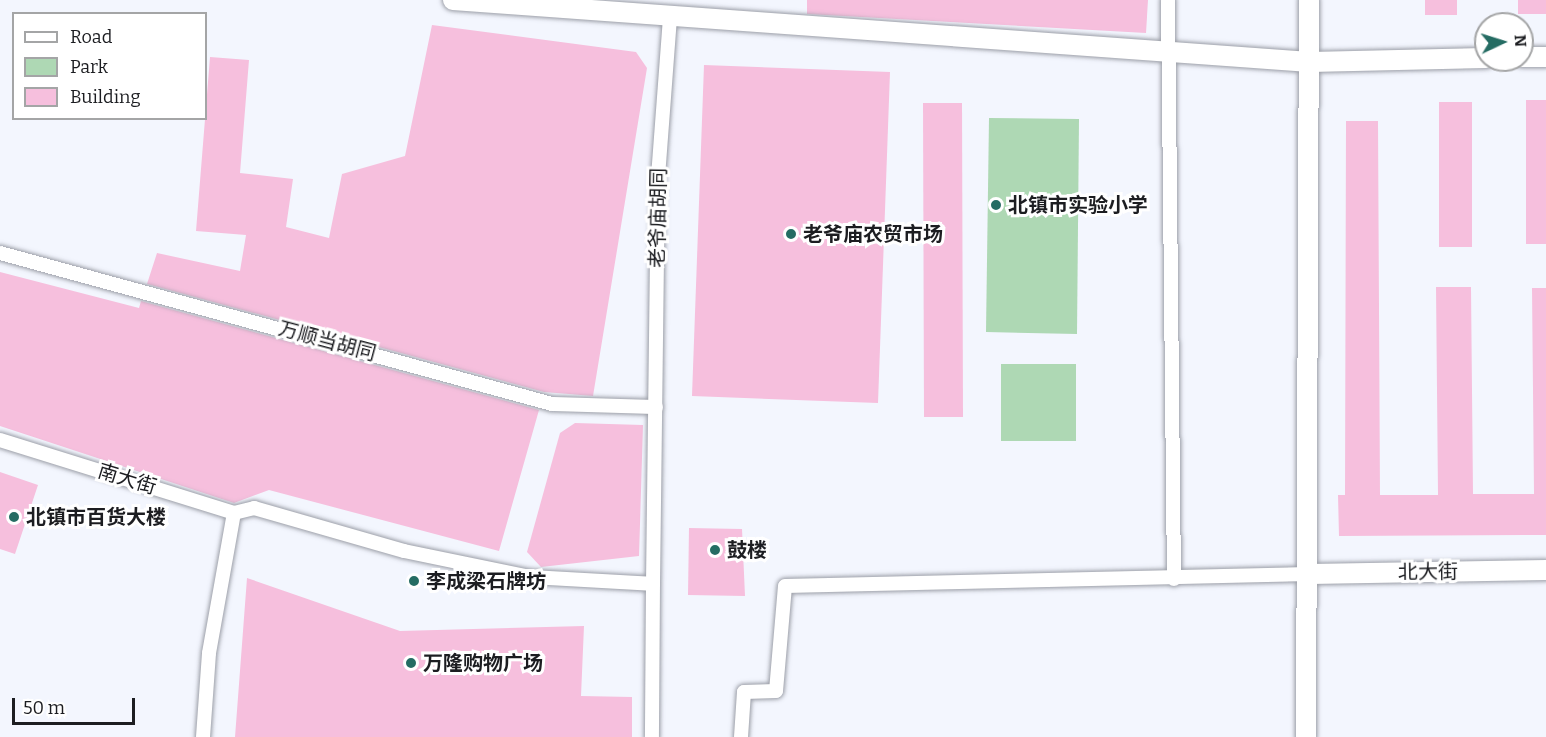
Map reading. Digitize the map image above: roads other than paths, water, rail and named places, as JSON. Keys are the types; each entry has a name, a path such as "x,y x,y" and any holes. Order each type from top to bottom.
{"street":[{"path":"453,0 658,10 1310,62 1474,58"},
{"path":"1168,0 1174,579"},
{"path":"1306,737 1310,574 1309,0"},
{"name":"老爷庙胡同","path":"652,737 658,10"},
{"name":"万顺当胡同","path":"0,253 552,404 656,413"},
{"name":"南大街","path":"0,440 234,513"},
{"path":"203,737 209,653 234,513 254,508 404,551 529,577 653,584"},
{"name":"北大街","path":"1310,574 1546,570"},
{"path":"741,737 744,692 776,692 785,586 1174,579 1310,574"}],"place":[{"name":"北镇市实验小学","path":"996,205"},
{"name":"老爷庙农贸市场","path":"791,234"},
{"name":"北镇市百货大楼","path":"14,517"},
{"name":"鼓楼","path":"715,550"},
{"name":"李成梁石牌坊","path":"414,581"},
{"name":"万隆购物广场","path":"411,663"}]}
